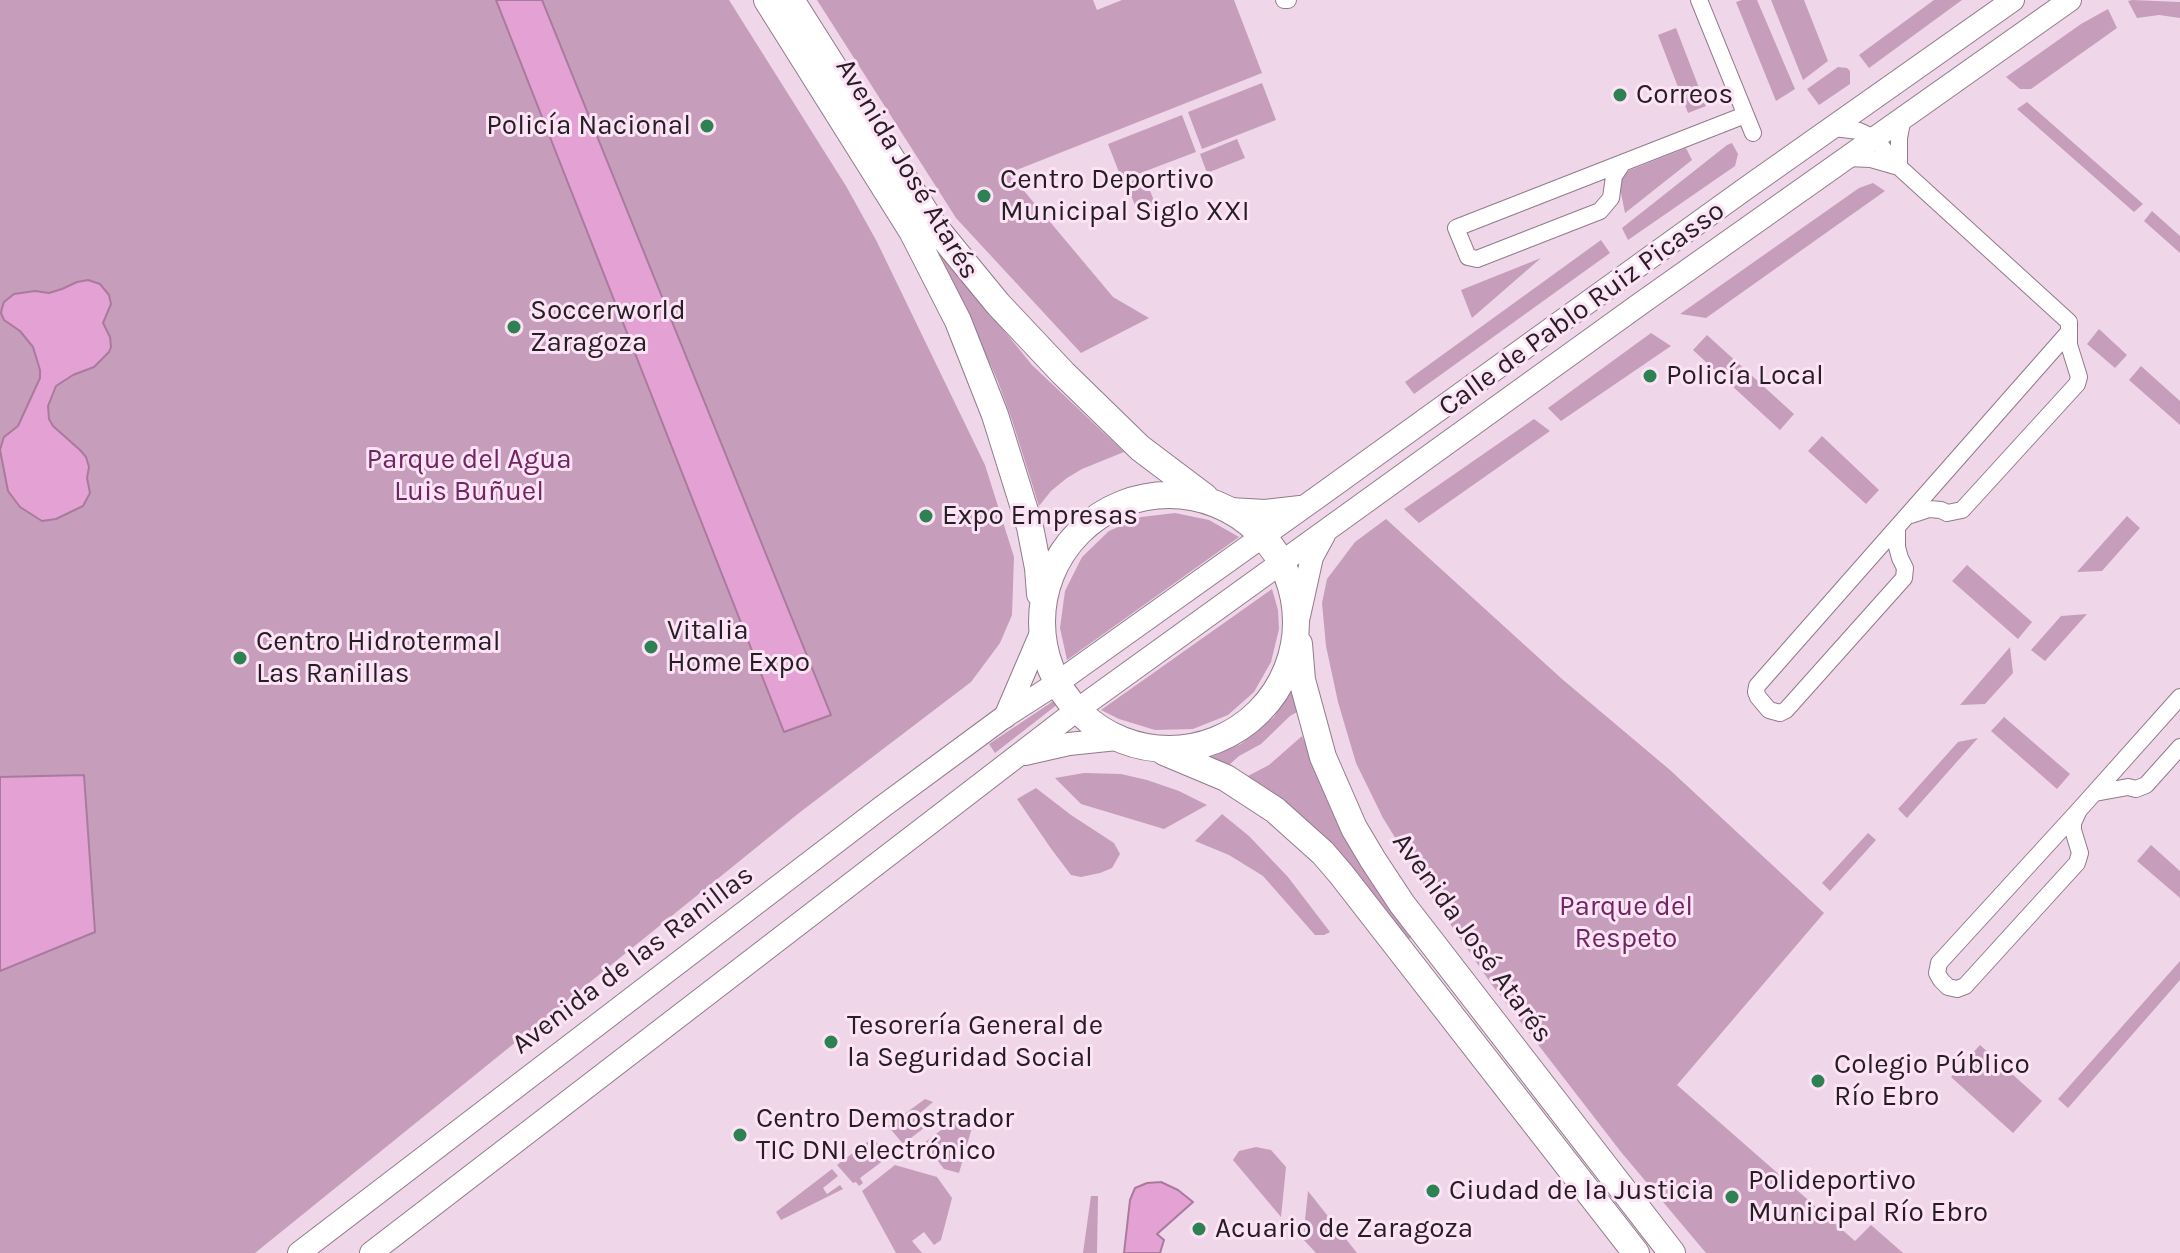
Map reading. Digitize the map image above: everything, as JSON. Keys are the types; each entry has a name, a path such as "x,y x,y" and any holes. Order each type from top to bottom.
{"main road":[{"name":"Avenida José Atarés","path":"767,0 912,231 958,321 995,415 1030,527 1038,568 1046,660 1057,683 1077,710 1117,739"},
{"name":"Avenida José Atarés","path":"791,0 934,226 998,304 1140,448 1263,535 1282,562 1293,592 1302,680 1319,745 1332,781 1373,860 1402,904 1672,1253"},
{"name":"Calle de Pablo Ruiz Picasso","path":"1057,683 2013,0"},
{"name":"Calle de Pablo Ruiz Picasso","path":"1077,710 1640,304 2070,0"},
{"path":"1041,621 1047,581 1059,556 1076,533 1097,516 1122,503 1149,495 1169,494 1265,511 1305,507"},
{"path":"1157,749 1198,746 1225,736 1248,721 1268,702 1283,679 1293,652 1312,557 1326,530"},
{"name":"Avenida de las Ranillas","path":"1004,717 1041,621"},
{"name":"Avenida de las Ranillas","path":"299,1253 882,807 1004,717 1057,683"},
{"path":"371,1253 1077,710"},
{"path":"1016,756 1069,744 1117,739 1157,749 1226,778 1275,810 1323,853 1341,874 1636,1253"}],"street":[{"path":"1699,0 1753,133"},
{"path":"1622,164 1614,176 1613,194 1600,211 1477,259 1468,257 1456,228 1745,115"},
{"path":"1899,167 1903,117"},
{"path":"1834,128 1859,131 1874,138 1899,167 2066,317 2070,328 1910,515 1867,561 1757,686 1758,697 1769,710 1780,713 1786,710 1904,578 1905,568 1896,539 1897,529"},
{"path":"1847,158 1871,159 1899,167"},
{"path":"1585,177 1602,182 1608,202"},
{"path":"1910,515 1929,509 1952,513 1962,510 2077,384 2079,377 2068,333"},
{"path":"2038,367 2057,360 2075,364"},
{"path":"1941,479 1935,494 1941,510"},
{"path":"1867,561 1885,554 1900,558"},
{"path":"2079,810 2073,823 2080,853 2077,863 1965,986 1957,989 1948,987 1937,973 1939,963 2180,697"},
{"path":"2095,793 2128,787 2136,789 2146,785 2180,747"},
{"path":"2119,764 2119,777 2128,787"},
{"path":"2053,839 2071,837 2078,845"}],"green space":[{"name":"Parque del Agua Luis Buñuel","path":"0,0 729,0 846,186 876,240 985,465 1014,557 1012,615 1000,643 971,682 799,813 255,1253 0,1253"},
{"name":"Centro Deportivo Municipal Siglo XXI","path":"817,0 1093,0 1097,10 1122,0 1234,0 1262,73 1009,173 1113,297 1149,318 1081,353 956,218"},
{"path":"1757,0 1795,89 1776,101 1736,2"},
{"path":"1771,0 1804,0 1828,61 1803,80"},
{"path":"1934,0 1962,0 1869,68 1859,55"},
{"path":"2128,1 2180,2 2180,18 2159,15 2137,18"},
{"path":"2108,9 2117,28 2031,89 2020,89 2006,77 2081,24"},
{"path":"1676,28 1706,106 1688,113 1658,35"},
{"path":"1838,67 1850,71 1850,84 1819,105 1807,89"},
{"path":"1262,83 1276,120 1202,149 1188,112"},
{"path":"2027,102 2143,204 2134,212 2017,109"},
{"path":"1182,115 1196,152 1122,180 1108,144"},
{"path":"1237,139 1245,158 1207,173 1200,154"},
{"path":"1732,143 1738,154 1735,166 1628,240 1622,228"},
{"path":"1686,148 1692,160 1625,213 1620,188 1625,172"},
{"path":"1144,176 1159,213 1141,220 1126,183"},
{"path":"1873,183 1885,191 1706,318 1680,314 1859,188"},
{"path":"2152,211 2180,236 2180,253 2144,221"},
{"path":"1601,240 1610,253 1414,394 1405,382"},
{"path":"941,253 1032,365 1124,452 1067,478 1039,506 997,379"},
{"path":"1541,258 1472,318 1461,290"},
{"path":"2099,329 2127,355 2115,368 2087,344"},
{"path":"1651,333 1671,346 1561,421 1548,408"},
{"path":"1707,335 1794,414 1780,430 1693,350"},
{"path":"2141,366 2180,401 2180,425 2129,380"},
{"path":"1534,419 1550,431 1419,523 1404,509"},
{"path":"1822,436 1879,490 1866,504 1808,451"},
{"path":"1175,513 1209,520 1239,537 1067,660 1060,628 1065,591 1082,557 1109,531 1141,517"},
{"path":"2127,516 2140,528 2102,571 2077,572"},
{"name":"Parque del Respeto","path":"1386,519 1562,679 1670,770 1824,913 1677,1085 1855,1241 1871,1225 1903,1253 1706,1253 1621,1152 1492,985 1431,896 1383,818 1356,763 1338,702 1326,646 1322,603 1327,579 1355,542"},
{"path":"1967,565 2032,622 2018,639 1952,581"},
{"path":"1272,589 1279,629 1271,662 1254,692 1228,715 1193,729 1155,730 1101,710"},
{"path":"2087,614 2045,661 2031,650 2061,616"},
{"path":"2010,647 2013,673 1985,704 1960,705"},
{"path":"1291,691 1297,712 1261,744 1228,766 1210,757 1241,744 1258,731 1274,717"},
{"path":"1055,700 1058,704 995,753 989,744"},
{"path":"2004,717 2070,774 2057,789 1991,731"},
{"path":"1302,736 1341,823 1414,935 1406,941 1246,777 1269,765"},
{"path":"1978,738 1907,818 1898,809 1958,742"},
{"path":"1084,773 1121,774 1147,780 1207,805 1164,829 1081,804 1055,778"},
{"path":"1036,788 1114,843 1120,854 1112,868 1081,877 1071,875 1017,799"},
{"path":"1222,814 1249,836 1288,877 1330,932 1315,935 1263,876 1229,855 1195,841"},
{"path":"1868,833 1876,840 1830,891 1822,883"},
{"path":"2151,845 2180,871 2180,898 2137,861"},
{"path":"2180,961 2180,980 2068,1108 2058,1099"},
{"path":"1980,1045 2042,1101 2013,1133 1951,1077"},
{"path":"925,1099 933,1102 920,1113 924,1119 937,1110 941,1115 903,1144 888,1126"},
{"path":"953,1121 973,1124 959,1173 944,1169 924,1143"},
{"path":"873,1138 888,1157 860,1178 863,1183 859,1186 837,1165"},
{"path":"1256,1147 1271,1150 1286,1167 1281,1217 1233,1160 1239,1151"},
{"path":"895,1165 937,1177 952,1198 941,1240 934,1245 924,1232 912,1241 922,1253 896,1253 862,1191"},
{"path":"832,1169 838,1176 823,1188 827,1194 840,1185 843,1189 781,1220 776,1212"},
{"path":"1308,1191 1357,1253 1316,1253 1303,1239"},
{"path":"1091,1196 1098,1196 1097,1253 1083,1253"}],"shaded area":[{"path":"496,0 542,0 831,715 784,732"},
{"path":"88,280 100,284 109,295 111,304 103,323 111,347 94,367 56,386 48,406 53,426 86,457 90,493 83,506 56,519 42,521 20,507 8,491 0,450 4,437 18,426 40,378 40,370 33,347 20,331 4,320 1,313 4,302 14,294 49,293"},
{"path":"84,775 95,932 0,971 0,777"},
{"path":"1161,1182 1193,1202 1157,1234 1164,1240 1160,1253 1124,1253 1130,1200 1135,1188"}],"place":[{"name":"Correos","path":"1620,95"},
{"name":"Policía Nacional","path":"707,126"},
{"name":"Centro Deportivo Municipal Siglo XXI","path":"984,196"},
{"name":"Soccerworld Zaragoza","path":"514,327"},
{"name":"Policía Local","path":"1650,376"},
{"name":"Expo Empresas","path":"926,516"},
{"name":"Vitalia Home Expo","path":"651,647"},
{"name":"Centro Hidrotermal Las Ranillas","path":"240,658"},
{"name":"Tesorería General de la Seguridad Social","path":"831,1042"},
{"name":"Colegio Público Río Ebro","path":"1818,1081"},
{"name":"Centro Demostrador TIC DNI electrónico","path":"740,1135"},
{"name":"Ciudad de la Justicia","path":"1433,1191"},
{"name":"Polideportivo Municipal Río Ebro","path":"1732,1197"},
{"name":"Acuario de Zaragoza","path":"1199,1229"}]}
